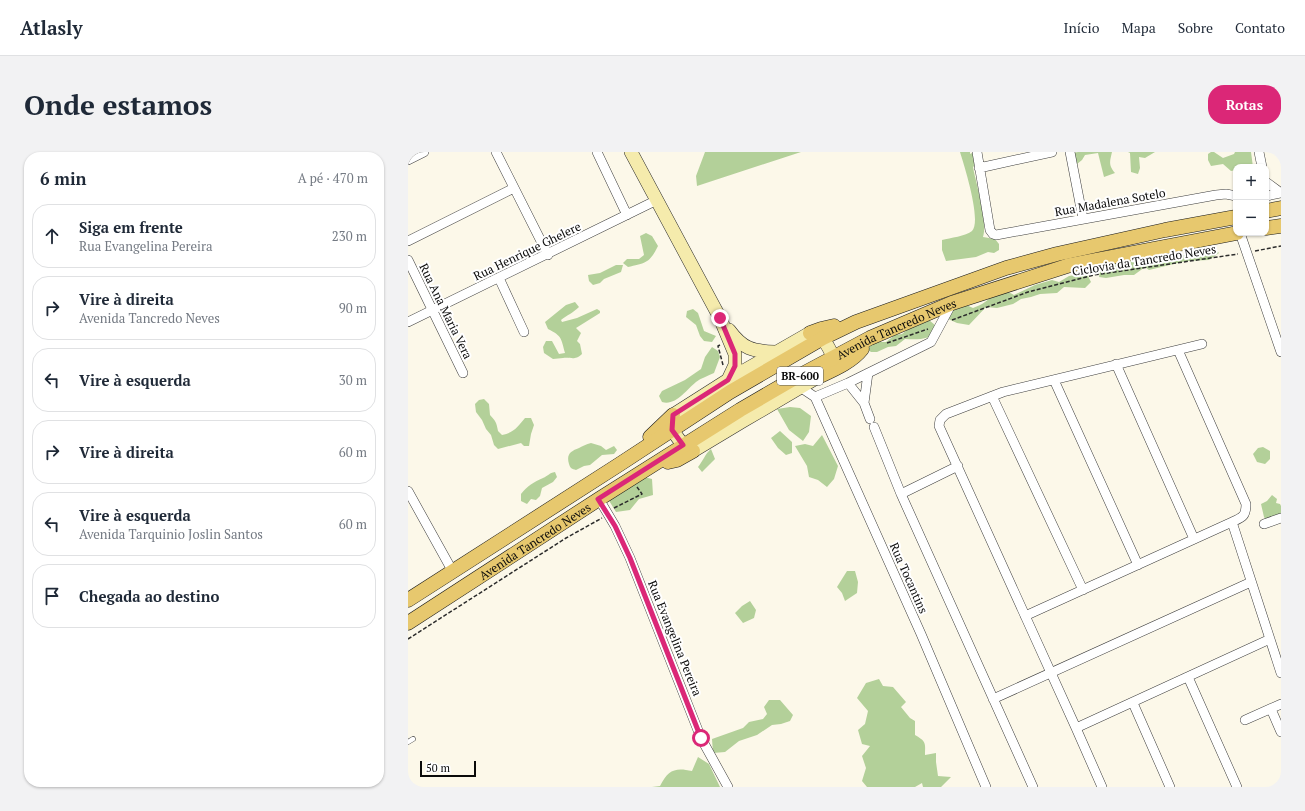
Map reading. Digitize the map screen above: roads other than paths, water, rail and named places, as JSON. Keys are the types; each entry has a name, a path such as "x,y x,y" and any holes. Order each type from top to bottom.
{"main road":[{"path":"631,152 720,318 735,354 735,366 728,380"},
{"path":"1269,210 1281,208"},
{"name":"Avenida Tancredo Neves","path":"408,600 640,452 816,336 978,277 1042,258 1166,230 1233,218"},
{"path":"1269,228 1281,226"},
{"name":"Avenida Tancredo Neves","path":"408,623 648,468 677,460 688,448 740,410 833,357 876,335 952,303 1070,265 1233,234"},
{"path":"720,318 737,340 749,349 761,352 775,352"},
{"path":"673,415 672,430 688,448 842,365 859,353 876,335"},
{"path":"640,452 653,433 673,415 775,352 816,336 828,346 833,357 818,378"}],"street":[{"path":"408,160 424,152"},
{"path":"496,152 548,255"},
{"path":"597,152 627,215"},
{"path":"977,152 979,168 1052,152"},
{"path":"1070,152 1083,220"},
{"path":"1259,152 1261,164"},
{"name":"Rua Madalena Sotelo","path":"979,168 990,230 996,235 1216,195 1226,194 1233,195"},
{"path":"1269,184 1281,193"},
{"path":"408,241 514,188"},
{"path":"1269,195 1281,193"},
{"name":"Rua Henrique Ghelere","path":"408,322 548,255 657,200"},
{"path":"1239,236 1281,352"},
{"name":"Rua Ana Maria Vera","path":"408,260 463,373"},
{"path":"499,278 524,332"},
{"path":"800,387 815,397 848,383 931,342 952,303"},
{"path":"1102,787 939,426 940,420 946,414 992,396 1116,364 1202,344"},
{"path":"1025,616 1241,518 1246,512 1246,504 1178,350"},
{"path":"1116,364 1194,539"},
{"path":"864,403 868,373"},
{"path":"1054,380 1138,565"},
{"path":"848,383 864,403 901,494 1033,787"},
{"path":"992,396 1083,590"},
{"name":"Rua Tocantins","path":"815,397 921,634 986,787"},
{"path":"901,494 958,466"},
{"path":"408,490 453,572"},
{"name":"Rua Evangelina Pereira","path":"598,499 615,526 630,558 701,738 728,787"},
{"path":"1264,524 1281,518"},
{"path":"1232,522 1281,673"},
{"path":"993,699 1251,582"},
{"path":"1076,728 1270,639"},
{"path":"1188,677 1237,787"},
{"path":"1133,703 1170,787"},
{"path":"1245,720 1281,704"},
{"path":"1271,709 1281,732"}],"lane":[{"path":"408,742 413,739"}]}
